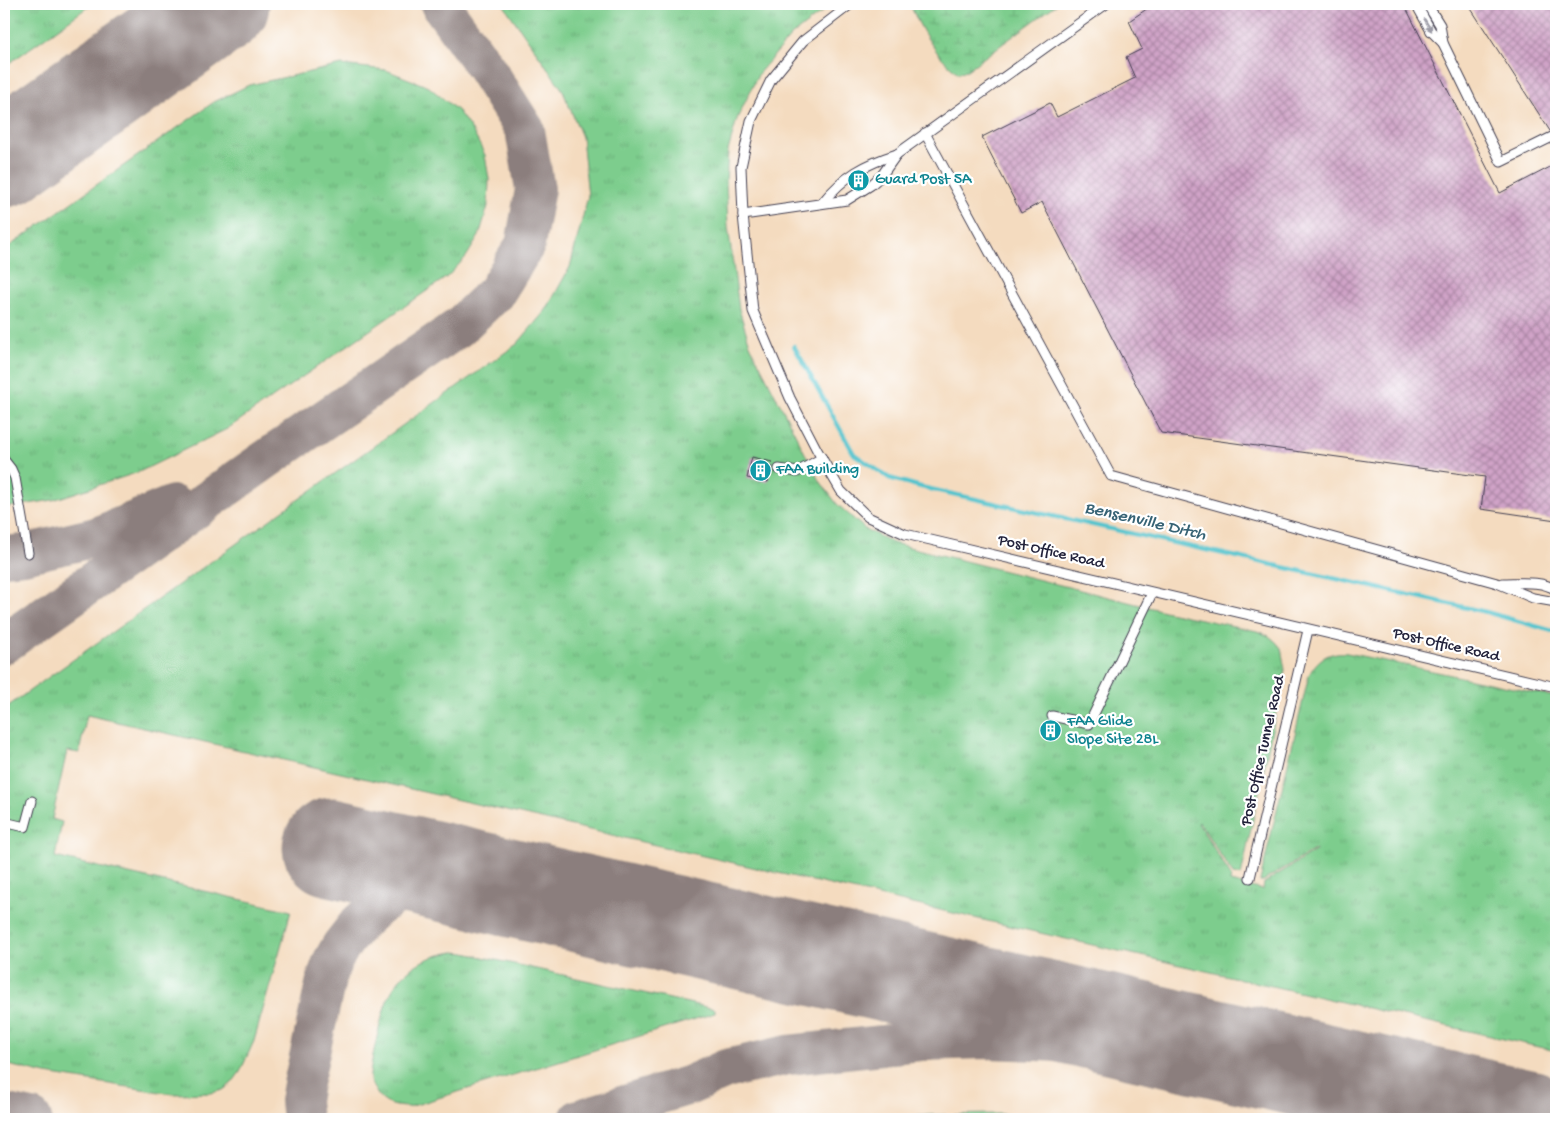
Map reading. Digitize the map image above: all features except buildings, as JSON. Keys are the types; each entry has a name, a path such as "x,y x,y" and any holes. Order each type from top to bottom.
{"lane":[{"name":"Post Office Road","path":"851,4 803,41 771,80 751,121 741,167 743,215 753,311 790,398 841,491 868,517 905,534 1556,687"},
{"path":"822,202 835,187 849,176 872,162 897,154 1106,4"},
{"path":"1416,4 1431,31 1443,43"},
{"path":"1427,4 1440,25 1443,43 1501,162 1556,135"},
{"path":"926,133 1111,476 1497,583 1533,598 1553,602"},
{"path":"743,215 822,202 847,200 871,185 882,175 897,154"},
{"path":"779,469 797,472 822,458"},
{"path":"4,460 15,478 28,553"},
{"path":"1497,583 1540,584 1556,590"},
{"path":"1052,716 1089,724 1152,593"},
{"name":"Post Office Tunnel Road","path":"1250,878 1308,630"},
{"path":"4,822 25,827 32,801"}],"green space":[{"path":"4,4 92,4 4,67"},
{"path":"503,4 832,4 791,36 759,73 737,119 728,151 726,182 728,226 739,309 750,345 817,477 837,504 865,529 893,543 1168,612 1257,631 1269,636 1276,642 1281,648 1285,670 1241,876 1233,874 1198,823 1231,876 1230,882 1263,890 1264,883 1317,850 1260,881 1309,675 1312,669 1324,657 1335,653 1347,653 1556,697 1556,1051 87,715 79,753 67,751 52,819 62,822 55,857 291,911 254,1041 240,1072 232,1083 223,1090 211,1093 173,1094 46,1074 4,1064 4,709 517,344 546,310 570,267 588,196 582,137 562,89"},
{"path":"910,4 1057,4 967,70 958,73 943,59 929,41"},
{"path":"342,65 386,70 429,87 458,111 473,132 485,155 489,179 488,206 479,236 466,257 447,277 227,429 139,472 53,500 4,508 4,250 214,102 249,85"},
{"path":"454,952 715,1009 715,1013 409,1107 389,1104 381,1099 370,1079 376,1040 387,1001 398,982 411,968 428,959"},
{"path":"1002,1114 1072,1119 882,1119 929,1115"}],"waterway":[{"name":"Bensenville Ditch","path":"794,346 854,454 889,478 921,487 1486,612 1556,632"}],"taxiway":[{"path":"4,644 268,458 458,328 496,292 525,245 535,189 525,130 485,67 440,4"},
{"path":"4,556 24,554 96,537 173,505"},
{"path":"302,1119 300,1101 326,980 332,962 341,946 358,924 377,907 410,884 460,875"},
{"path":"579,1119 690,1085 726,1069 788,1055 921,1041 986,1039 1088,1043 1287,1064"},
{"path":"4,1113 32,1119"}],"runway":[{"path":"4,158 220,4"},
{"path":"332,847 1528,1119"}],"place":[{"name":"Guard Post 5A","path":"859,180"},
{"name":"FAA Building","path":"760,470"},
{"name":"FAA Glide Slope Site 28L","path":"1051,731"}]}
